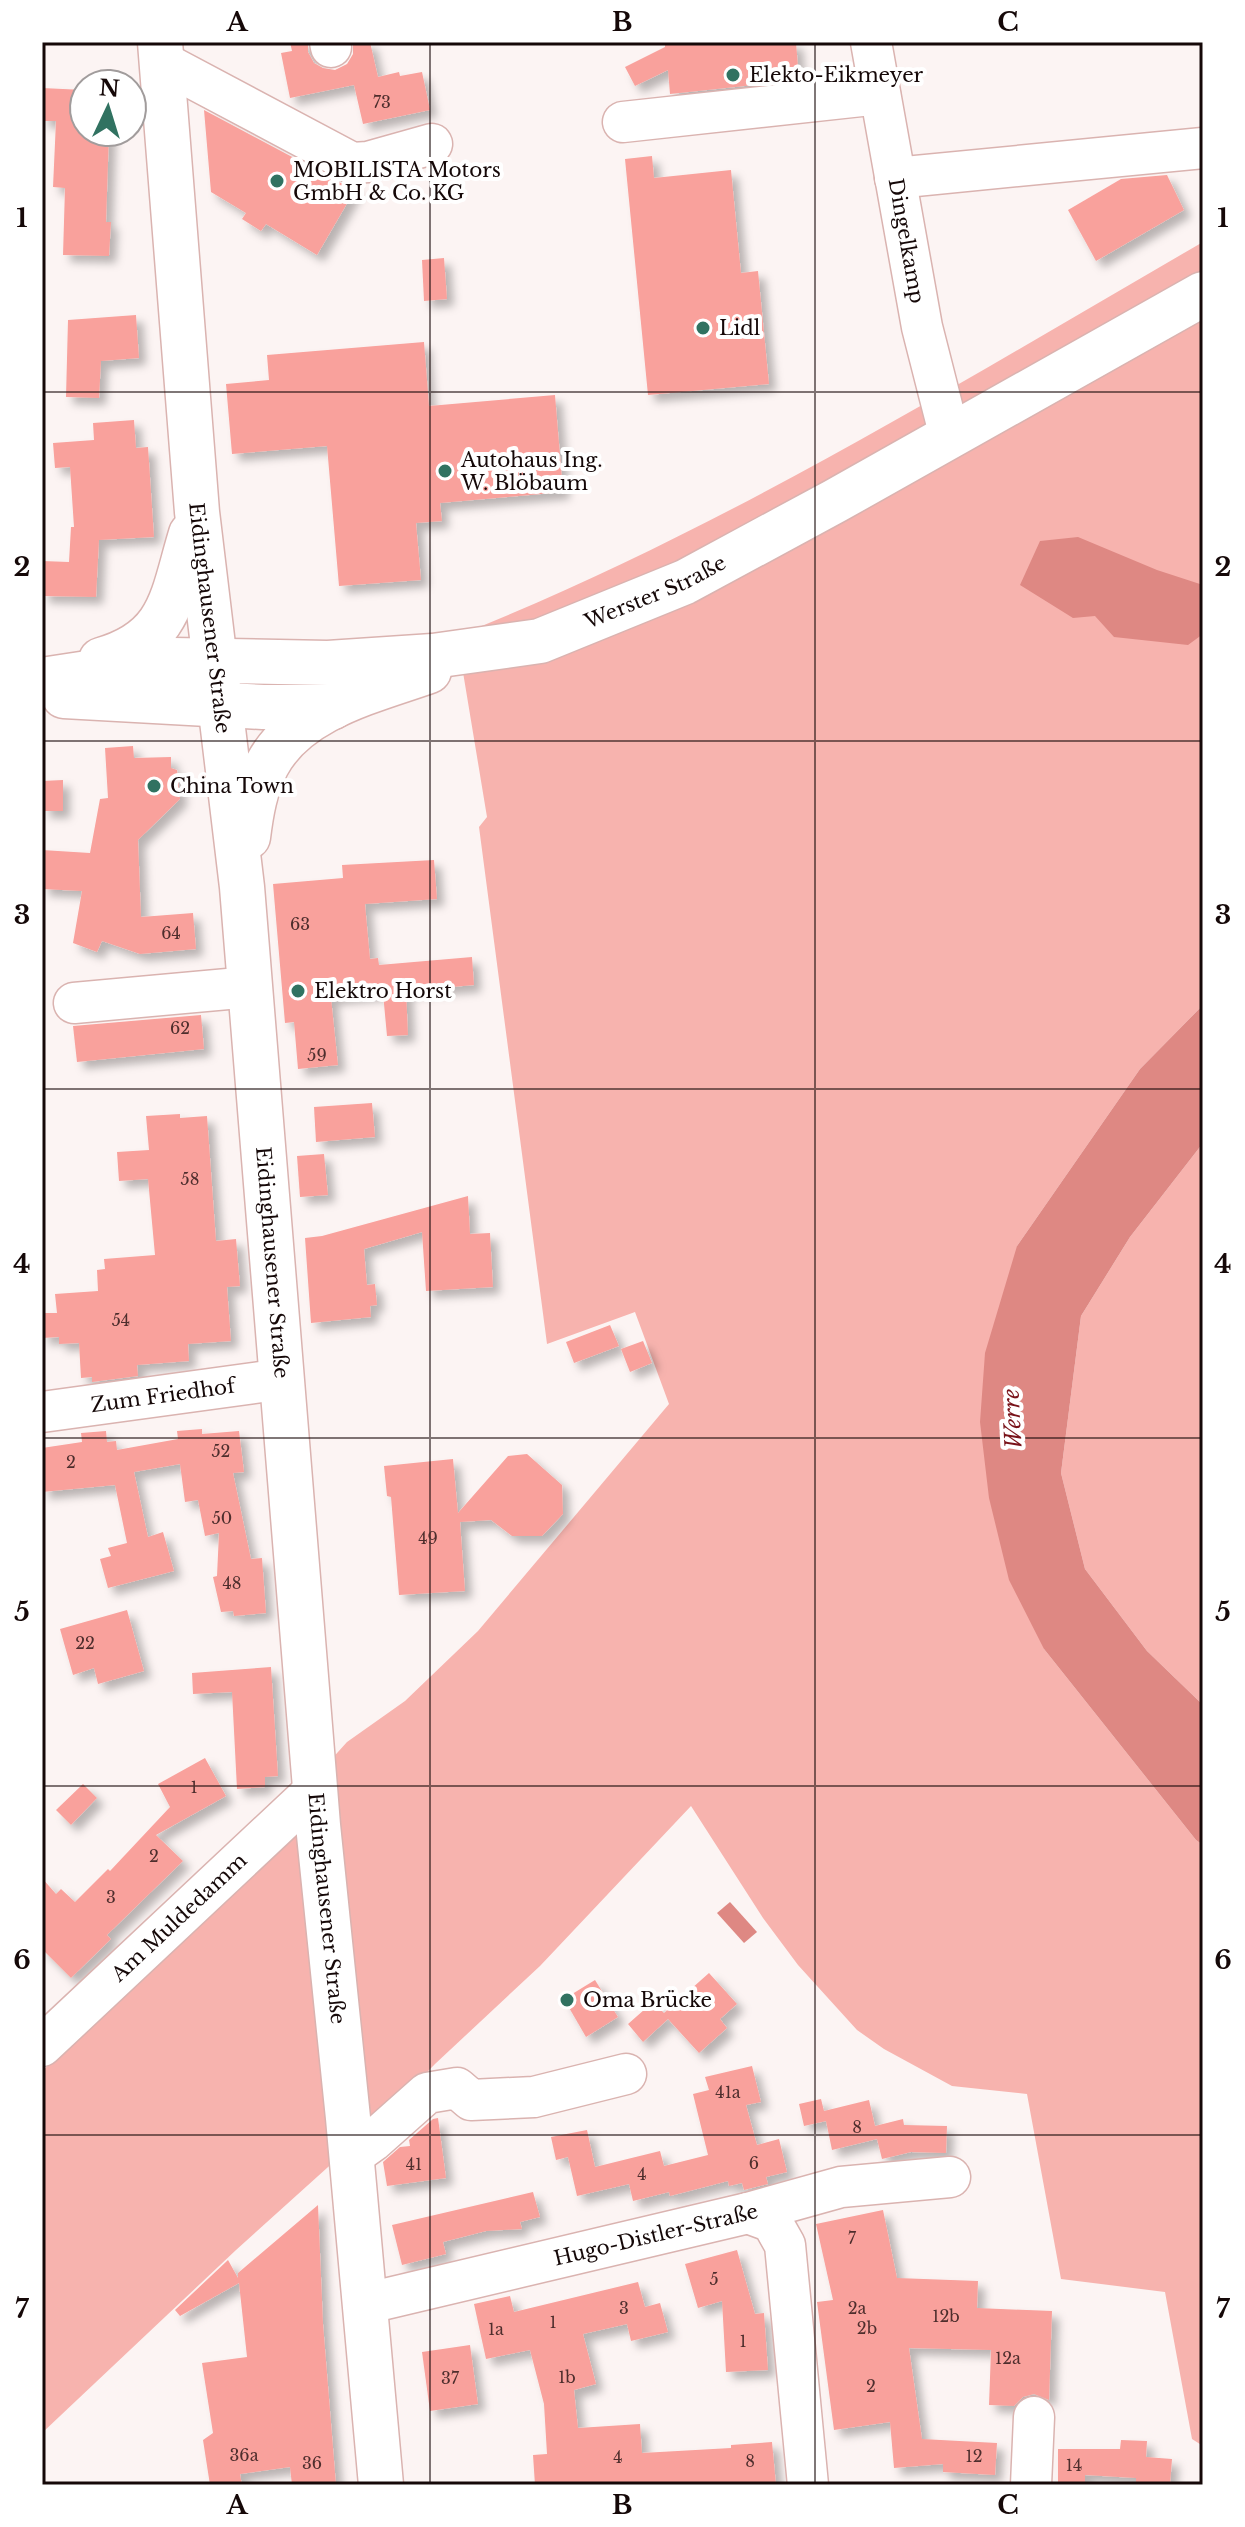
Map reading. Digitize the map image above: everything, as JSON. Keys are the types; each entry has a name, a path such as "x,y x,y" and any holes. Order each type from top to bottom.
{"main road":[{"name":"Eidinghausener Straße","path":"161,52 197,512 242,887 317,1807 381,2485"},
{"name":"Werster Straße","path":"42,678 173,660 328,663 486,650 540,641 685,582 1203,294"},
{"path":"42,678 122,654 145,641 161,622 174,596 197,512"},
{"path":"242,887 252,809 267,765 284,741 333,707 486,650"},
{"path":"42,696 333,707"}],"street":[{"name":"Dingelkamp","path":"865,47 880,94 922,327 950,437"},
{"path":"161,52 352,163 368,162 432,144"},
{"path":"623,122 880,94"},
{"path":"895,178 1203,148"},
{"path":"74,1003 250,987"},
{"name":"Zum Friedhof","path":"42,1412 283,1379"},
{"name":"Am Muldedamm","path":"50,2023 317,1807"},
{"path":"350,2137 373,2141 427,2093 457,2088 471,2100 534,2097 626,2074"},
{"path":"427,2093 450,2115 479,2128 569,2106"},
{"name":"Hugo-Distler-Straße","path":"364,2304 748,2213 841,2187 950,2177"},
{"path":"748,2213 772,2222 785,2245 808,2485"},
{"path":"1031,2485 1034,2417"}],"shaded area":[{"path":"1203,242 1203,1005 1140,1069 1017,1246 1044,1649 1203,1845 1203,2446 1192,2439 1165,2292 1061,2279 1027,2094 952,2086 884,2049 857,2030 798,1965 763,1918 691,1806 540,1966 378,2122 236,2250 42,2433 42,2071 90,2027 347,1742 405,1701 478,1631 669,1404 635,1312 547,1344 479,827 487,817 457,636 554,595 744,503 929,401"},
{"path":"1203,1143 1203,1705 1147,1651 1085,1569 1061,1473 1081,1316 1130,1237"}],"water":[{"path":"1078,537 1157,570 1203,585 1203,634 1188,645 1114,637 1095,616 1073,618 1020,585 1040,541"},
{"name":"Werre","path":"1203,1005 1203,1143 1130,1237 1081,1316 1061,1473 1085,1569 1147,1651 1203,1705 1203,1845 1044,1649 1009,1580 989,1498 980,1422 985,1353 1017,1246 1140,1069"},
{"path":"730,1902 757,1932 744,1943 717,1913"}],"building":[{"path":"290,42 308,42 308,52 314,63 335,70 347,64 353,54 353,42 370,42 378,77 399,72 400,76 422,72 430,110 363,124 354,85 290,98 281,53 292,51"},
{"name":"Elekto-Eikmeyer","path":"665,42 796,42 799,80 670,94 668,70 635,86 625,67 665,47"},
{"path":"42,88 68,89 68,148 108,148 106,222 111,222 109,256 63,255 65,188 53,187 56,121 42,121"},
{"name":"MOBILISTA Motors GmbH & Co. KG","path":"204,110 356,188 317,255 266,224 261,231 242,219 246,213 211,192"},
{"name":"Lidl","path":"652,156 654,178 731,170 741,273 758,271 769,384 648,395 625,159"},
{"path":"1167,175 1184,210 1096,261 1068,210 1121,179"},
{"path":"444,258 447,299 424,301 422,260"},
{"path":"136,315 139,358 101,361 99,398 66,397 68,320"},
{"name":"Autohaus Ing. W. Blöbaum","path":"424,342 429,406 555,395 563,492 440,503 442,521 416,523 421,580 339,586 327,446 232,454 226,384 269,380 267,355"},
{"path":"134,420 136,448 148,447 154,537 99,540 96,597 42,596 42,561 69,562 71,527 74,527 70,467 55,468 53,443 94,440 93,423"},
{"path":"133,746 134,758 171,757 171,768 177,770 180,799 138,840 141,917 193,913 196,949 140,954 102,941 97,952 73,943 82,891 42,889 42,850 90,853 100,799 108,798 105,748"},
{"path":"63,780 63,811 43,811 42,781"},
{"path":"434,860 437,899 365,904 370,959 378,958 379,965 472,957 474,985 406,991 408,1035 387,1036 383,993 331,998 338,1065 298,1069 294,1022 285,1023 273,884 343,878 342,865"},
{"path":"201,1015 204,1049 77,1062 73,1026"},
{"path":"372,1103 375,1137 316,1142 314,1107"},
{"path":"180,1114 180,1118 207,1116 216,1241 236,1239 240,1286 227,1287 231,1341 188,1344 189,1361 137,1365 138,1376 92,1382 92,1377 81,1378 79,1343 59,1344 59,1337 42,1338 42,1313 57,1313 55,1294 98,1291 97,1270 105,1269 104,1259 155,1255 148,1179 119,1181 117,1152 149,1150 146,1116"},
{"path":"324,1154 328,1195 300,1197 297,1156"},
{"path":"468,1196 470,1234 490,1233 493,1287 426,1291 422,1232 364,1249 367,1285 375,1284 377,1305 370,1306 371,1317 311,1323 305,1238"},
{"path":"610,1325 619,1346 574,1363 566,1342"},
{"path":"643,1341 652,1363 630,1372 621,1349"},
{"path":"202,1429 202,1434 239,1431 244,1472 233,1473 251,1559 262,1558 266,1613 234,1616 233,1611 221,1612 213,1577 217,1576 219,1533 205,1536 198,1500 185,1502 180,1464 134,1472 148,1537 163,1532 174,1571 108,1588 100,1559 111,1556 108,1548 127,1543 115,1485 42,1492 42,1448 82,1442 81,1433 106,1431 107,1442 116,1441 117,1450 178,1439 177,1431"},
{"path":"527,1454 562,1485 563,1514 542,1536 512,1536 491,1520 460,1522 465,1591 399,1595 391,1497 387,1496 384,1466 453,1459 458,1513 508,1456"},
{"path":"127,1610 144,1671 98,1684 94,1668 73,1675 60,1629"},
{"path":"271,1667 278,1776 265,1777 265,1787 237,1789 232,1692 193,1694 192,1673"},
{"path":"205,1758 226,1796 156,1835 183,1861 107,1935 111,1939 71,1978 42,1949 42,1878 56,1894 61,1889 75,1902 108,1869 110,1871 170,1807 158,1784"},
{"path":"83,1784 97,1798 71,1825 56,1810"},
{"path":"709,1973 737,2004 720,2019 727,2028 699,2053 668,2019 643,2042 628,2024 653,2002 664,2013"},
{"path":"595,1980 618,2017 586,2037 564,1999"},
{"path":"752,2066 761,2102 746,2105 757,2145 779,2139 787,2172 766,2177 768,2184 744,2190 742,2183 729,2186 728,2181 670,2196 669,2192 633,2201 629,2184 577,2196 568,2157 556,2160 551,2137 587,2130 595,2167 660,2151 664,2166 708,2155 693,2094 709,2090 705,2077"},
{"path":"821,2099 824,2111 869,2100 875,2126 903,2119 904,2125 947,2126 946,2153 911,2152 882,2159 877,2139 832,2150 826,2121 804,2126 799,2104"},
{"path":"438,2118 446,2178 387,2186 383,2162 400,2147 410,2146 409,2140"},
{"path":"533,2192 540,2217 520,2222 522,2229 486,2231 443,2242 446,2254 402,2265 392,2225"},
{"path":"318,2205 323,2324 336,2485 292,2485 290,2467 240,2474 242,2485 210,2485 203,2440 213,2433 202,2363 247,2357 239,2283 180,2316 175,2310 228,2260 238,2278 238,2273"},
{"path":"883,2210 897,2278 978,2281 977,2308 1052,2311 1049,2400 1034,2394 1023,2397 1014,2406 989,2405 991,2350 909,2348 922,2439 997,2443 995,2475 943,2472 943,2464 894,2468 890,2422 834,2430 817,2302 833,2300 816,2224"},
{"path":"737,2250 755,2314 764,2313 768,2370 726,2372 722,2301 698,2308 685,2264"},
{"path":"638,2282 645,2307 660,2303 668,2332 631,2341 627,2324 583,2334 596,2384 574,2390 578,2428 640,2424 642,2453 731,2448 731,2445 772,2442 776,2485 535,2485 533,2455 547,2454 544,2404 530,2350 486,2359 474,2304 510,2296 514,2312"},
{"path":"470,2345 478,2404 430,2411 422,2352"},
{"path":"1121,2440 1147,2441 1146,2457 1172,2459 1170,2485 1136,2485 1136,2478 1085,2475 1085,2483 1058,2483 1058,2449 1120,2449"}],"place":[{"name":"Elekto-Eikmeyer","path":"733,75"},
{"name":"MOBILISTA Motors GmbH & Co. KG","path":"277,181"},
{"name":"Lidl","path":"703,328"},
{"name":"Autohaus Ing. W. Blöbaum","path":"445,471"},
{"name":"China Town","path":"154,786"},
{"name":"Elektro Horst","path":"298,991"},
{"name":"Oma Brücke","path":"567,2000"}]}
